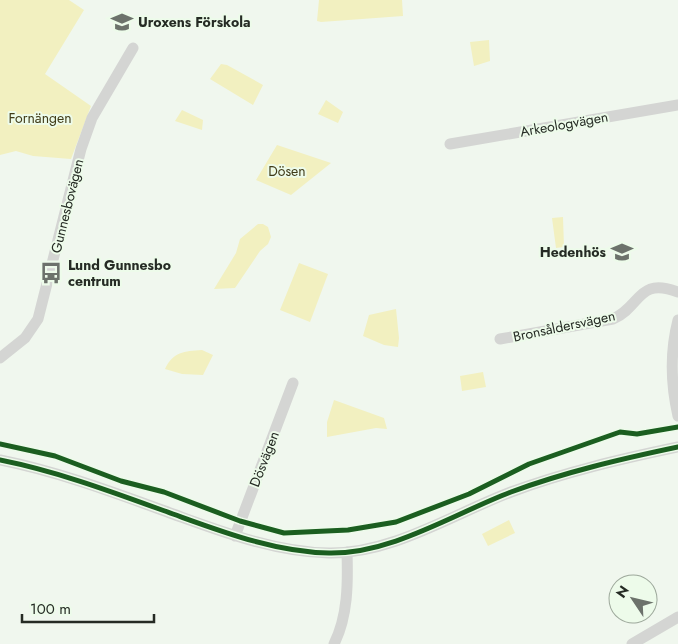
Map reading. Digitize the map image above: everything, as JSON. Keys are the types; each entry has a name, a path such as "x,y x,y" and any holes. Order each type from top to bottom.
{"street":[{"name":"Gunnesbovägen","path":"0,358 25,338 38,319 81,148 92,118 133,48"},
{"name":"Arkeologvägen","path":"450,144 678,106"},
{"name":"Bronsåldersvägen","path":"500,339 614,319 652,288 666,287 678,292"},
{"path":"678,320 674,347 673,375 678,416"},
{"name":"Dösvägen","path":"235,536 293,383"},
{"path":"0,460 69,477 235,536 307,551 347,552 418,532 509,493 550,479 678,447"},
{"path":"334,644 344,618 348,585 347,552"},
{"path":"632,644 678,617"}],"green space":[{"name":"Fornängen","path":"0,0 69,0 84,10 45,74 91,106 71,159 33,156 16,151 0,155"},
{"path":"319,0 402,0 403,16 321,22 317,21"},
{"path":"489,40 490,61 474,66 470,42"},
{"path":"221,64 227,65 263,85 253,105 210,79"},
{"path":"326,100 343,112 338,123 318,114"},
{"path":"182,110 203,120 202,130 175,121"},
{"name":"Dösen","path":"277,145 331,163 291,195 256,180"},
{"path":"563,217 564,247 556,248 552,218"},
{"path":"258,224 268,227 271,237 268,244 260,251 235,288 214,289 236,253 240,239"},
{"path":"299,263 328,274 310,322 280,310"},
{"path":"396,309 398,347 384,345 363,336 369,315"},
{"path":"202,350 213,355 203,375 182,374 165,369 175,356 190,351"},
{"path":"483,372 486,387 462,391 460,376"},
{"path":"334,400 384,418 387,429 376,428 327,437 327,422"},
{"path":"509,520 515,533 488,546 482,534"}],"cycle path":[{"path":"0,444 55,456 121,481 164,492 240,521 284,533 348,530 396,522 469,494 529,464 620,432 637,434 678,427"},
{"path":"0,460 87,484 250,540 289,549 329,553 353,552 376,547 422,531 511,492 552,478 593,466 678,447"}],"place":[{"name":"Uroxens Förskola","path":"122,22"},
{"name":"Hedenhös","path":"622,252"},
{"name":"Lund Gunnesbo centrum","path":"51,273"}]}
